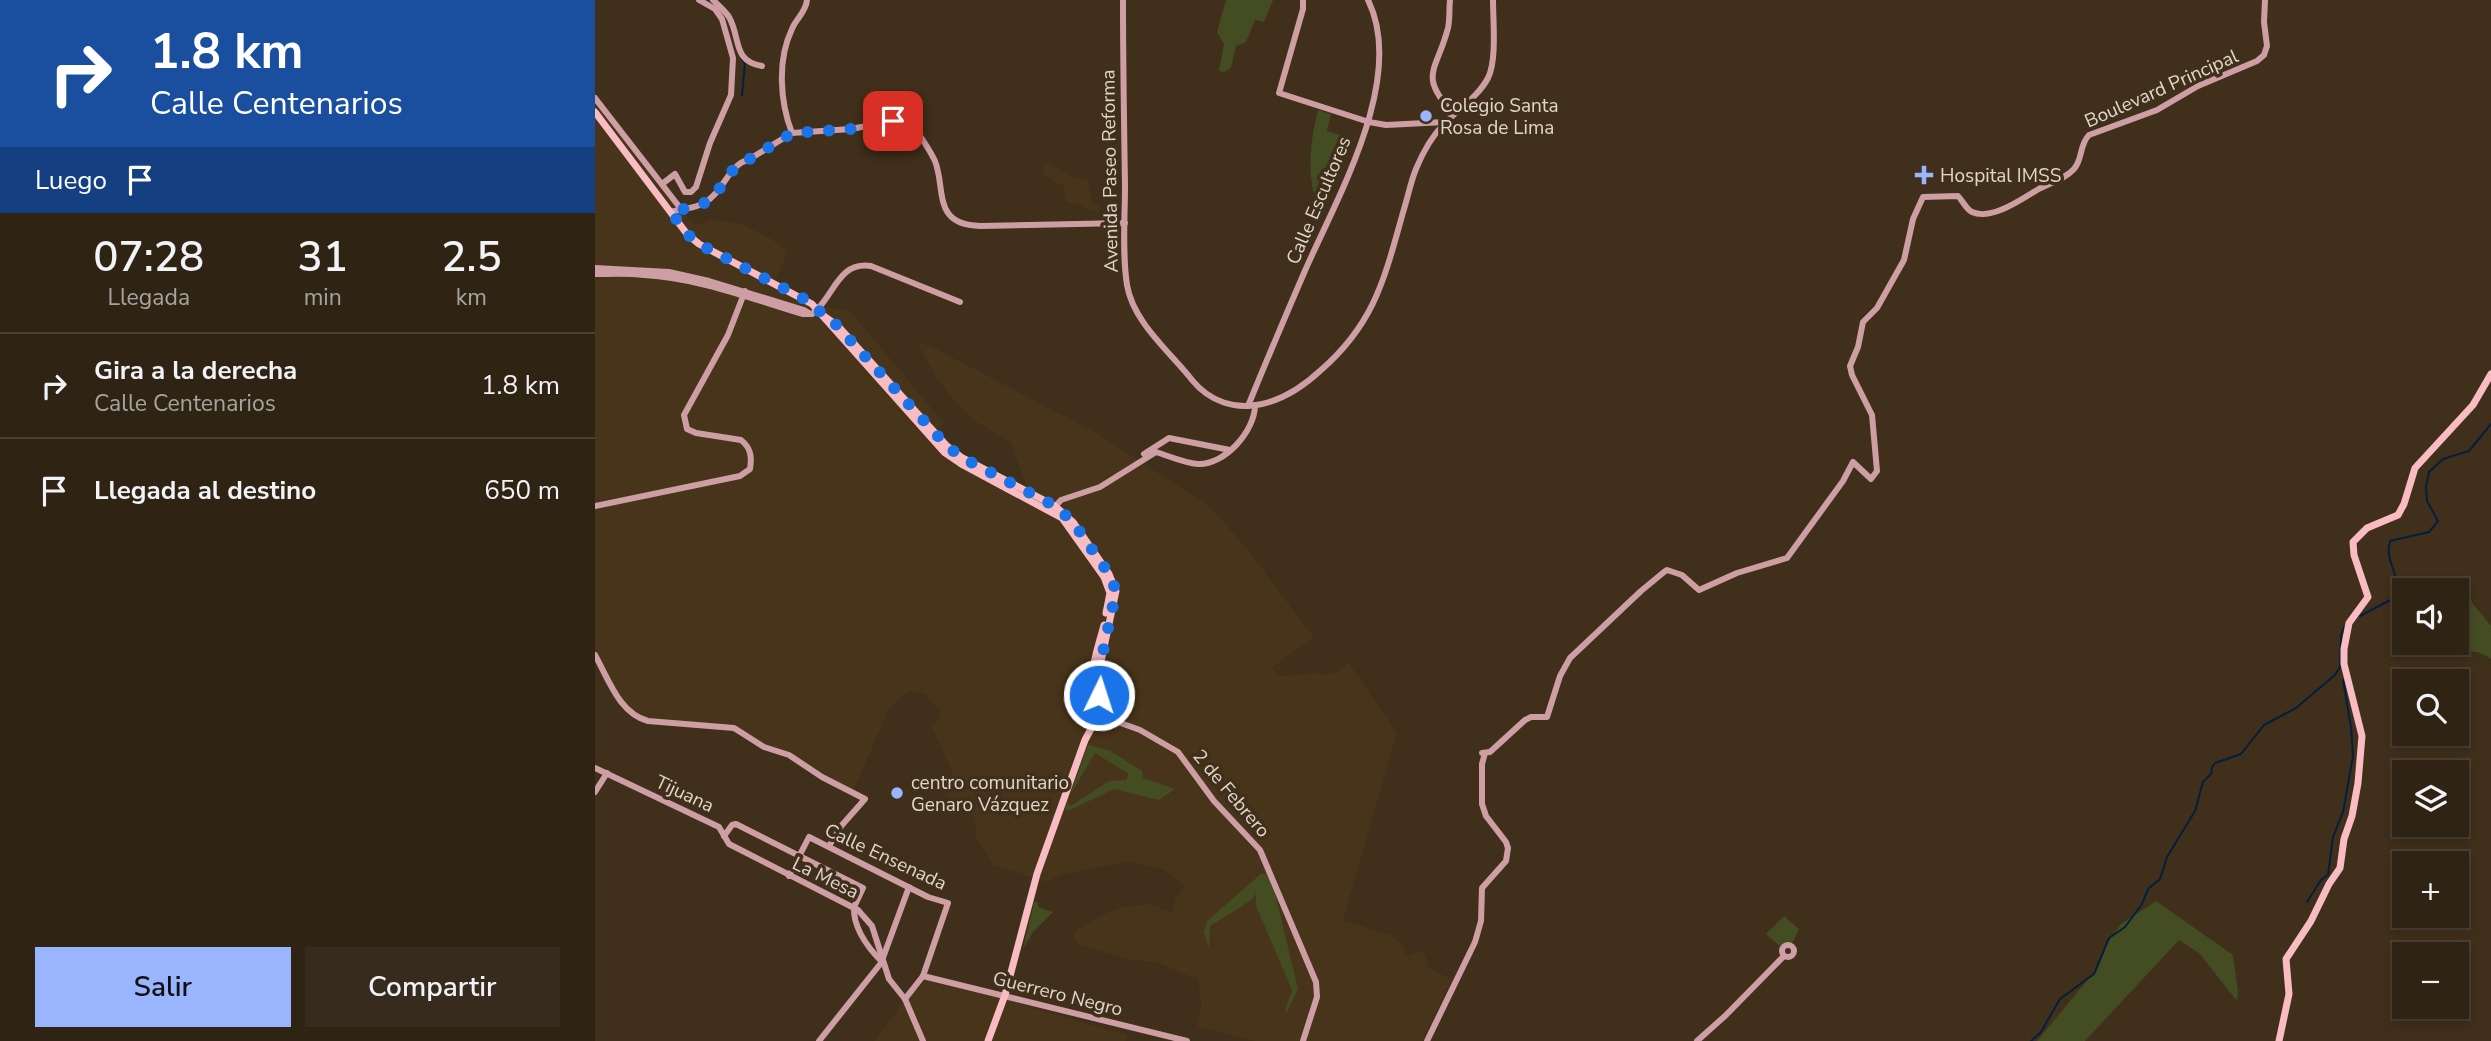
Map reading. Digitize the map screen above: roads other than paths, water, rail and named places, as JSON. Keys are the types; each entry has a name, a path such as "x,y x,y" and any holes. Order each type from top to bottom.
{"main road":[{"path":"595,112 687,234 699,244 812,303 944,452 963,465 1053,508 1104,577 1110,593 1091,679 1091,692 1096,708 1108,717 1092,727 1084,740 1037,874 1005,995 988,1041"},
{"path":"2279,1041 2289,994 2286,959 2311,921 2340,868 2358,783 2362,732 2343,656 2348,626 2368,597 2354,555 2354,539 2367,528 2398,515 2418,463 2473,405 2491,374"}],"street":[{"path":"699,0 715,3 729,17 740,51 747,62 762,66"},
{"path":"792,133 782,94 784,50 791,31 806,8 807,0"},
{"name":"Avenida Paseo Reforma","path":"1122,0 1127,285 1138,314 1203,393 1219,402 1251,406"},
{"path":"1303,0 1303,9 1279,93 1386,125 1445,122"},
{"name":"Calle Escultores","path":"1230,450 1243,437 1253,418 1251,406 1369,122 1380,65 1378,30 1368,0"},
{"path":"1450,0 1448,28 1432,74 1435,91 1454,114"},
{"path":"1251,406 1281,397 1315,376 1344,349 1377,298 1415,170 1435,133 1489,77 1493,55 1493,0"},
{"name":"Boulevard Principal","path":"1427,1041 1475,943 1481,921 1482,888 1500,870 1507,856 1506,842 1486,816 1482,804 1484,753 1492,750 1525,720 1531,717 1547,717 1560,676 1570,658 1667,570 1682,575 1699,590 1737,573 1787,558 1843,481 1853,462 1871,479 1877,471 1872,415 1850,366 1858,347 1863,322 1877,308 1904,260 1913,219 1921,201 1926,196 1958,196 1973,214 1981,214 2009,207 2066,176 2078,164 2083,141 2089,135 2157,110 2198,86 2252,64 2264,55 2267,46 2265,0"},
{"path":"662,184 675,174 685,192 696,187 727,102 731,58 725,27 715,3"},
{"path":"731,58 740,51"},
{"path":"595,98 681,209"},
{"path":"671,212 706,203 723,187 734,167 740,162 748,160 792,133 851,129 908,118 935,162 944,207 966,226 1125,223"},
{"path":"595,268 669,272 809,313 818,309 846,271 860,265 871,266 960,302"},
{"path":"595,274 670,278 744,293"},
{"path":"595,506 740,476 750,469 752,457 746,444 734,438 696,433 687,429 684,420 728,335 744,293"},
{"path":"1053,508 1067,497 1100,487 1169,438 1230,450"},
{"path":"1154,450 1197,464 1212,461 1230,450"},
{"path":"597,659 620,701 637,718 734,728 764,747 789,755 822,778 865,799 842,825 829,846"},
{"name":"2 de Febrero","path":"1108,717 1140,730 1178,752 1231,821 1260,850 1316,982 1317,997 1303,1041"},
{"name":"Tijuana","path":"595,768 719,827 729,845 760,861"},
{"path":"595,792 607,773"},
{"path":"725,836 732,825 736,824 863,888 855,907 855,916 865,943 882,959"},
{"name":"Calle Ensenada","path":"800,855 809,837 928,897 948,903 923,976"},
{"path":"789,876 800,855"},
{"name":"La Mesa","path":"760,861 855,907 871,926 891,984 905,999 923,1041"},
{"path":"818,1041 882,959 909,887"},
{"path":"1697,1041 1784,956"},
{"path":"905,999 923,976"},
{"name":"Guerrero Negro","path":"923,976 1187,1041"}],"waterway":[{"path":"741,58 745,63 742,95"},
{"path":"2360,616 2396,597 2396,581 2389,555 2390,541 2429,532 2438,521 2427,501 2429,472 2443,459 2469,451 2491,424"},
{"path":"2031,1041 2041,1032 2060,999 2094,974 2109,938 2125,927 2142,904 2148,889 2160,879 2167,857 2195,811 2203,782 2211,774 2215,763 2241,754 2264,725 2296,708 2335,675 2340,667 2344,627"},
{"path":"2307,902 2321,880 2328,875 2333,837 2343,812 2353,756 2343,680"}],"place":[{"name":"Colegio Santa Rosa de Lima","path":"1426,116"},
{"name":"Hospital IMSS","path":"1924,175"},
{"name":"centro comunitario Genaro Vázquez","path":"897,793"}]}
